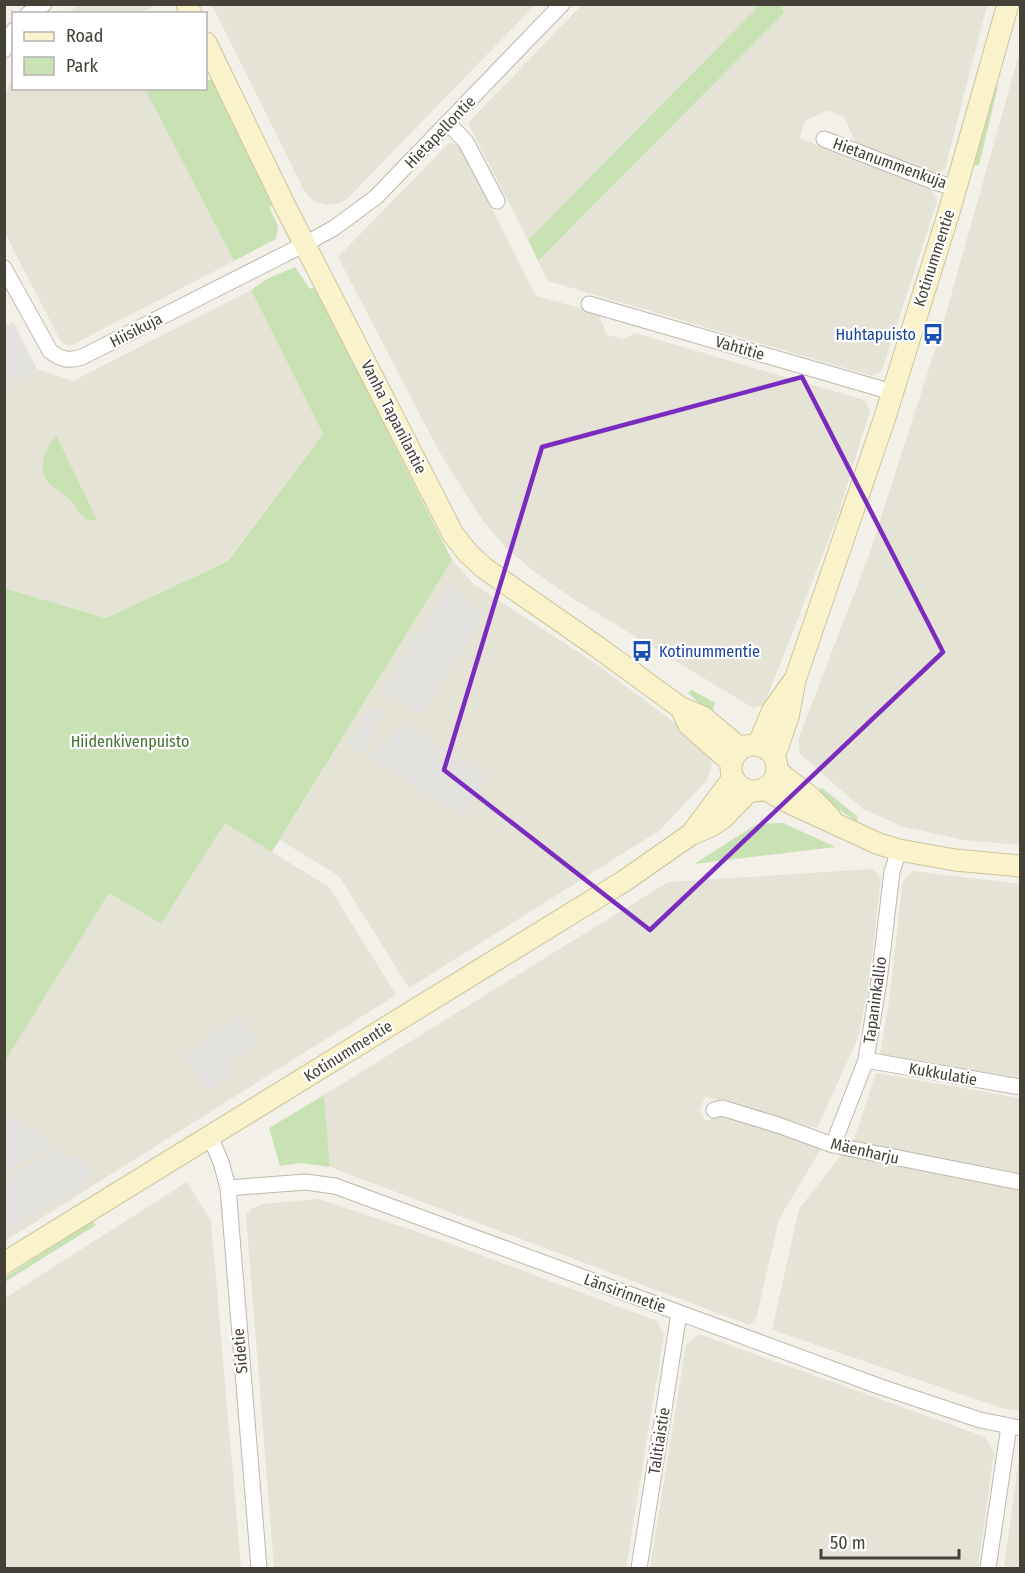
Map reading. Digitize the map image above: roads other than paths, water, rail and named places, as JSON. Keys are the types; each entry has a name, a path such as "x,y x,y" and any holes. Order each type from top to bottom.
{"main road":[{"name":"Kotinummentie","path":"4,1263 624,881 690,835 754,768 788,717 795,680 892,392 956,188 1008,4"},
{"name":"Vanha Tapanilantie","path":"207,45 305,244 453,534 467,552 484,568 600,648 681,708 703,717 794,805 861,837 898,850 955,860 1020,866"}],"street":[{"path":"31,12 44,4"},
{"name":"Hietapellontie","path":"305,244 334,228 376,197 562,4"},
{"path":"4,50 12,34"},
{"path":"448,123 466,142 496,201"},
{"name":"Hietanummenkuja","path":"824,139 956,188"},
{"name":"Hiisikuja","path":"4,268 50,351 60,359 72,360 305,244"},
{"name":"Vahtitie","path":"589,304 892,392"},
{"name":"Tapaninkallio","path":"833,1145 866,1060 879,981 892,872 898,850"},
{"name":"Kukkulatie","path":"866,1060 1020,1087"},
{"name":"Mäenharju","path":"714,1110 722,1108 833,1145 1020,1182"},
{"name":"Sidetie","path":"210,1137 221,1162 228,1188 259,1569"},
{"name":"Länsirinnetie","path":"228,1188 304,1182 335,1186 902,1394 962,1414 1015,1427"},
{"name":"Talitiaistie","path":"639,1569 678,1313"},
{"path":"988,1569 1015,1427"}],"place":[{"name":"Huhtapuisto","path":"933,334"},
{"name":"Kotinummentie","path":"642,651"}],"park label":[{"name":"Hiidenkivenpuisto","path":"130,741"}]}
